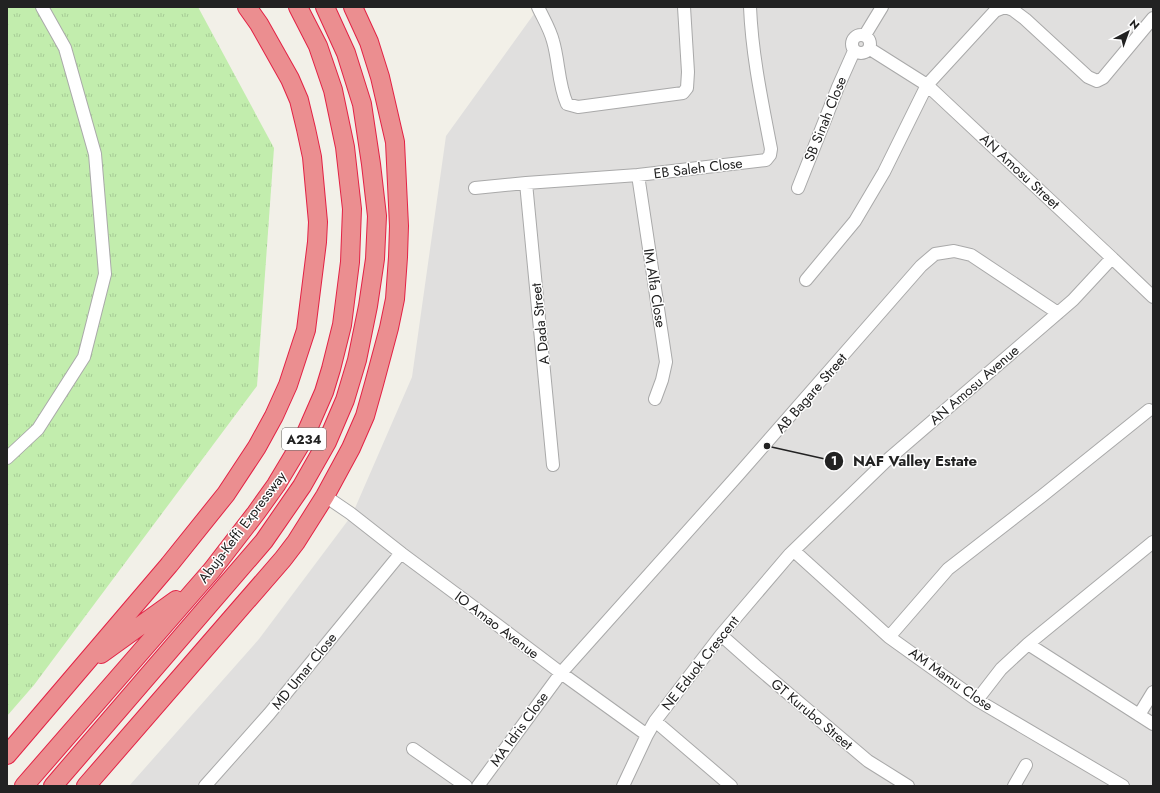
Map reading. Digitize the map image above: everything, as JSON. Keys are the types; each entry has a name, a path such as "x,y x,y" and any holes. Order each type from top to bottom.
{"highway":[{"path":"7,755 169,565 226,494 253,453 274,416 288,385 306,330 318,222 312,157 299,100 290,79 259,24 247,7"},
{"name":"Abuja-Keffi Expressway","path":"24,786 212,570 276,485 304,440 324,392 332,369 342,325 350,262 352,209 345,147 333,90 318,46 298,7"},
{"name":"Abuja-Keffi Expressway","path":"53,786 264,541 302,486 327,442 345,400 357,360 368,306 376,259 377,216 362,104 346,53 325,7"},
{"path":"86,786 283,559 296,542 325,496 351,448 365,416 389,328 395,299 399,226 395,142 380,77 369,42 353,7"},
{"path":"80,669 116,645 212,570"}],"street":[{"path":"7,458 38,429 84,357 105,274 95,154 65,48 42,7"},
{"path":"538,7 554,42 563,96 567,104 578,107 683,93 687,88 688,72 684,7"},
{"name":"EB Saleh Close","path":"475,188 526,182 638,175 766,160 770,155 771,150 758,84 750,7"},
{"path":"864,34 871,41 871,45 870,49 863,54 854,51 852,43 853,39 856,36 864,34 882,7"},
{"path":"806,280 856,221 884,172 927,85 995,11 1005,7 1013,10 1025,19 1088,77 1097,81 1103,78 1153,18"},
{"name":"AN Amosu Street","path":"870,49 927,85 1112,258"},
{"name":"SB Sinah Close","path":"798,188 854,51"},
{"name":"IM Alfa Close","path":"638,175 666,362 662,380 655,399"},
{"name":"A Dada Street","path":"526,182 553,465"},
{"name":"AB Bagare Street","path":"561,673 738,475 921,266 935,254 954,251 971,255 1058,313"},
{"path":"1112,258 1153,297"},
{"name":"AN Amosu Avenue","path":"794,551 885,462 1073,300 1112,258"},
{"path":"889,637 948,569 1149,410"},
{"name":"IO Amao Avenue","path":"325,496 350,513 561,673 647,735"},
{"path":"978,700 1001,669 1028,644 1153,542"},
{"name":"NE Eduok Crescent","path":"623,786 655,721 721,635 794,551"},
{"name":"AM Mamu Close","path":"794,551 889,637 978,700 1116,784"},
{"name":"MD Umar Close","path":"205,786 270,714 401,553"},
{"name":"GT Kurubo Street","path":"721,635 868,761 908,786"},
{"path":"1028,644 1153,724"},
{"name":"MA Idris Close","path":"478,786 561,673"},
{"path":"1139,715 1153,692"},
{"path":"655,721 731,786"},
{"path":"413,749 466,786"},
{"path":"1014,786 1026,765"}],"shaded area":[{"path":"539,7 1153,7 1153,786 129,786 259,639 352,515 412,377 446,136"}],"green space":[{"path":"7,7 198,7 274,148 257,386 34,685 7,716"}],"place":[{"name":"NAF Valley Estate","path":"767,446"}]}
